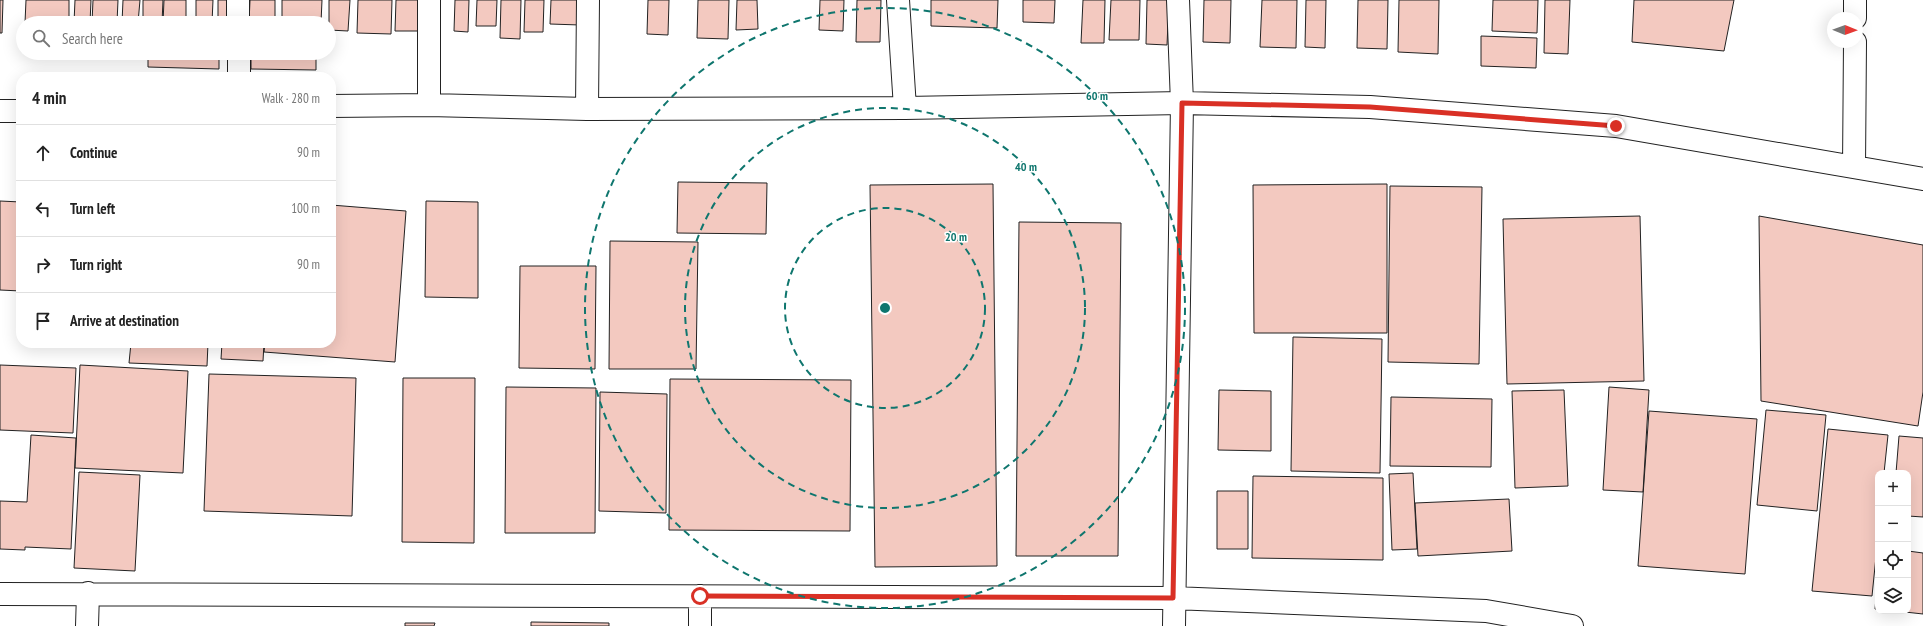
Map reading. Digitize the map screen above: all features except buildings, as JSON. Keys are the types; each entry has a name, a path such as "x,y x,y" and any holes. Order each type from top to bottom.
{"street":[{"path":"238,0 238,16"},
{"path":"429,0 429,105"},
{"path":"587,109 588,0"},
{"path":"898,0 905,108"},
{"path":"1174,626 1173,598 1182,103 1178,0"},
{"path":"1855,0 1855,12"},
{"path":"1854,167 1855,48"},
{"path":"239,60 239,72"},
{"path":"336,106 429,105 587,109 905,108 1182,103 1370,107 1616,126 1923,179"},
{"path":"0,111 16,111"},
{"path":"0,594 88,593 1173,598 1486,611 1572,626"},
{"path":"87,626 88,593"},
{"path":"700,596 700,626"}],"route":[{"path":"700,596 1173,598 1182,103 1370,107 1616,126"}]}
